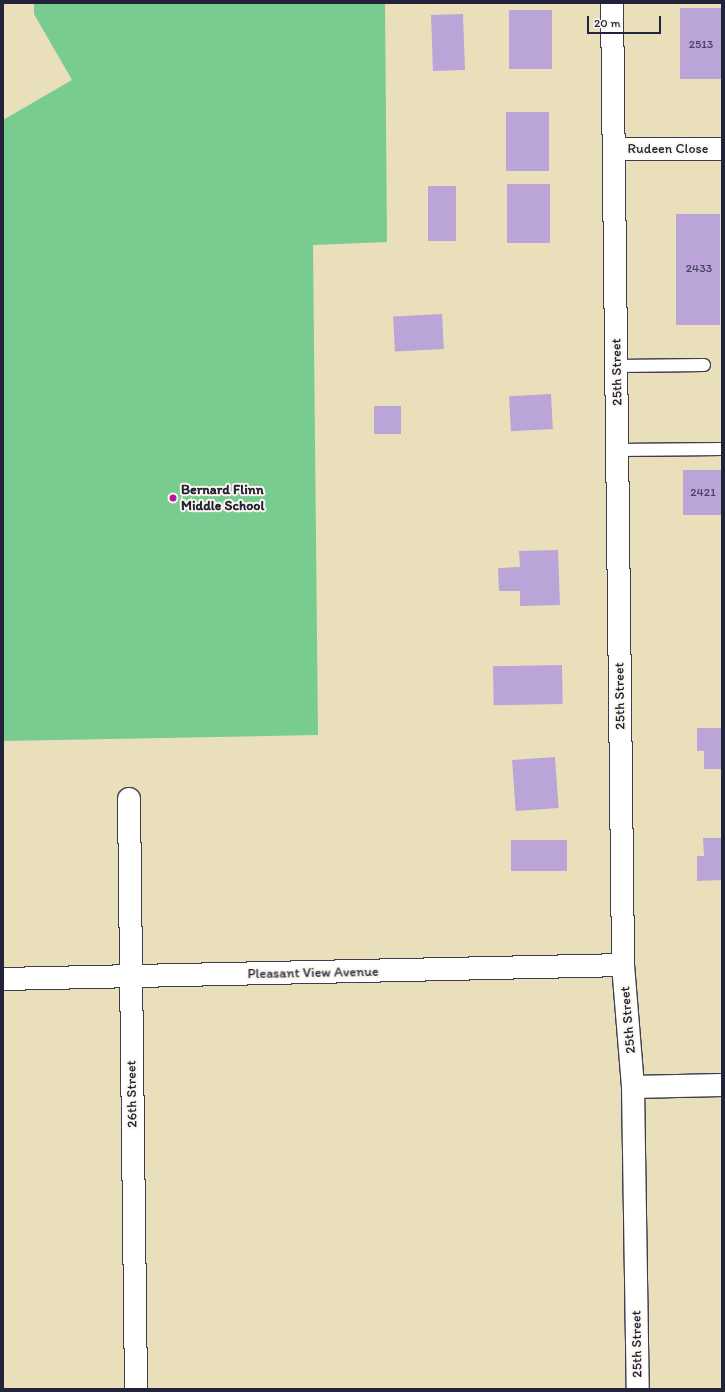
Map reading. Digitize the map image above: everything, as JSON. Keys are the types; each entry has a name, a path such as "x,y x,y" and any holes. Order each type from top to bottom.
{"street":[{"name":"25th Street","path":"612,3 623,965 633,1087 638,1389"},
{"name":"Rudeen Close","path":"614,149 722,149"},
{"name":"26th Street","path":"129,799 136,1389"},
{"name":"Pleasant View Avenue","path":"3,979 131,978 623,965"},
{"path":"633,1087 722,1085"}],"lane":[{"path":"617,366 704,365"},
{"path":"618,450 722,449"}],"green space":[{"name":"Bernard Flinn Middle School","path":"34,3 385,3 387,242 313,245 318,735 3,741 3,120 72,80 34,14"}],"building":[{"path":"680,8 722,8 722,79 680,79"},
{"path":"509,10 552,10 552,69 509,69"},
{"path":"463,14 465,70 433,71 431,15"},
{"path":"506,112 549,112 549,171 506,171"},
{"path":"507,184 550,184 550,243 507,243"},
{"path":"428,186 456,186 456,241 428,241"},
{"path":"676,214 720,214 720,325 676,325"},
{"path":"442,314 444,349 395,352 393,317"},
{"path":"551,394 553,429 511,431 509,396"},
{"path":"374,406 401,406 401,434 374,434"},
{"path":"683,470 722,470 722,515 683,515"},
{"path":"558,550 560,605 520,606 520,591 499,591 498,568 520,567 519,551"},
{"path":"562,665 563,704 494,705 493,666"},
{"path":"697,728 722,728 722,769 704,769 704,751 697,751"},
{"path":"555,757 559,808 516,811 512,760"},
{"path":"703,838 722,838 722,880 697,881 697,856 704,856"},
{"path":"511,840 567,840 567,871 511,871"}],"place":[{"name":"Bernard Flinn Middle School","path":"173,498"}]}
